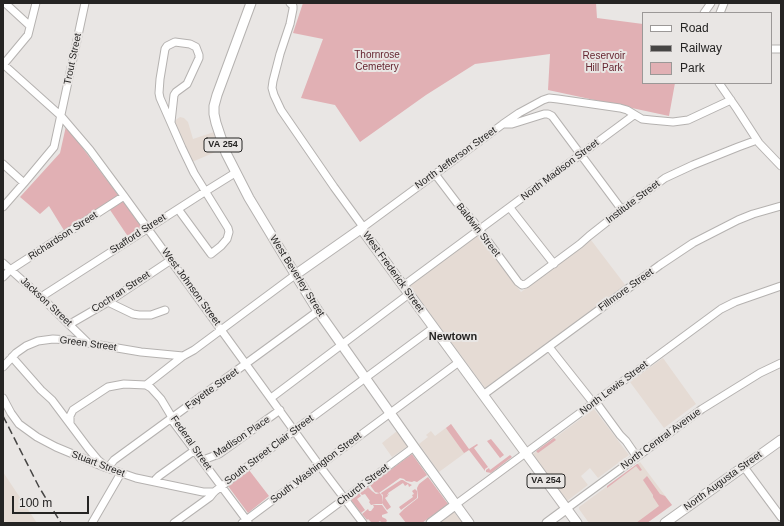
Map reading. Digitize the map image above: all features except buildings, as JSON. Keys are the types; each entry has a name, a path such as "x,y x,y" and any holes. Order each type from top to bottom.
{"main road":[{"name":"West Beverley Street","path":"251,3 216,95 214,106 214,114 219,135 226,153 295,275 318,311 469,523"},
{"name":"North Jefferson Street","path":"295,275 362,228"},
{"name":"West Frederick Street","path":"362,228 433,328 577,523"},
{"name":"North Augusta Street","path":"665,523 781,440"},
{"path":"431,523 455,505"},
{"name":"North Central Avenue","path":"546,523 566,508"}],"street":[{"path":"5,3 30,26"},
{"path":"3,64 28,35 36,3"},
{"name":"Trout Street","path":"3,207 54,146 85,3"},
{"name":"West Frederick Street","path":"290,3 293,9 290,24 273,80 272,88 274,98 291,125 361,224 362,228"},
{"path":"705,12 711,3"},
{"path":"171,122 174,95 187,84 199,58 196,47 190,44 175,42 167,46 165,49 159,93 160,98 189,163 227,226 229,232 227,239 211,254 178,209"},
{"name":"West Johnson Street","path":"3,64 61,116 90,150 222,329 319,465 363,523"},
{"path":"720,84 757,140 781,166"},
{"name":"North Jefferson Street","path":"362,228 503,124 546,99 552,98 620,108 627,110 634,115"},
{"path":"634,115 651,120 673,122 684,121 731,100"},
{"path":"503,124 512,124 544,114 552,116 622,210"},
{"name":"North Madison Street","path":"403,286 634,115"},
{"name":"Institute Street","path":"522,285 526,284 554,264 622,210 671,174 738,146 757,140"},
{"path":"3,164 24,183"},
{"name":"Stafford Street","path":"41,297 236,173"},
{"name":"Baldwin Street","path":"435,174 518,282 522,285"},
{"name":"Richardson Street","path":"3,278 10,270 124,196"},
{"name":"Fillmore Street","path":"483,395 660,265 693,243 753,214 781,206"},
{"path":"510,208 554,264"},
{"name":"Cochran Street","path":"70,324 108,302 171,260"},
{"name":"Jackson Street","path":"3,263 70,324 88,343"},
{"path":"70,423 70,416 73,410 108,387 126,384 146,385 183,356 191,352 295,275"},
{"name":"North Lewis Street","path":"455,505 721,309 735,302 781,286"},
{"path":"271,398 409,294"},
{"path":"108,302 138,315 151,315 165,310"},
{"name":"Fayette Street","path":"108,468 113,461 318,311"},
{"name":"South Street Clair Street","path":"174,523 210,497 214,492 295,430 433,328"},
{"name":"Green Street","path":"3,367 23,347 30,343 60,339 135,351 183,356"},
{"path":"549,347 591,400 598,405 637,457"},
{"path":"12,357 41,390 52,400 91,452 108,468"},
{"name":"South Washington Street","path":"246,522 319,465 459,362"},
{"name":"North Central Avenue","path":"566,508 708,405 760,373 781,363"},
{"name":"Federal Street","path":"146,385 159,397 174,422 203,460 246,522"},
{"name":"Stuart Street","path":"3,398 17,422 32,434 56,447 121,473 155,482 204,492 214,492"},
{"name":"Madison Place","path":"203,460 219,454 280,410"},
{"name":"Church Street","path":"312,523 414,447"},
{"path":"155,482 159,476 195,450"},
{"path":"744,467 781,517"},
{"path":"92,523 121,473"}],"shaded area":[{"path":"180,117 184,118 188,122 193,139 214,132 220,150 192,162 174,122"},
{"path":"478,234 521,292 591,240 626,286 485,388 409,285"},
{"path":"663,358 696,404 664,428 630,382"},
{"path":"594,409 629,455 598,478 590,468 581,476 588,485 567,501 533,454"},
{"path":"451,424 469,450 439,472 419,444 428,437 426,435 431,431 435,436"},
{"path":"397,431 408,446 392,457 382,443"},
{"path":"640,462 672,505 647,523 589,523 579,507"},
{"path":"3,472 37,523 3,523"},
{"path":"454,512 463,523 439,523 445,519"}],"green space":[{"name":"Thornrose Cemetery","path":"303,3 596,3 597,18 642,24 642,84 675,84 669,116 548,90 550,54 475,64 426,95 360,142 335,105 301,98 323,39 293,33"},
{"path":"66,126 143,229 129,238 106,204 65,232 49,206 40,214 20,197 60,153"},
{"path":"451,424 469,449 477,444 478,445 474,448 488,467 485,471 469,450 464,453 446,428"},
{"path":"554,438 556,440 538,453 536,451"},
{"path":"491,439 504,455 500,458 487,441"},
{"path":"412,454 427,475 417,482 406,481 400,478 379,493 375,492 370,485"},
{"path":"510,455 512,457 491,473 486,472 486,470 489,468 490,470"},
{"path":"637,464 642,470 640,471 636,466 607,488 607,486"},
{"path":"249,470 269,496 248,513 228,486"},
{"path":"647,476 660,494 665,496 672,505 647,523 636,523 659,506 643,480"},
{"path":"428,477 448,504 422,523 406,523 399,514 418,498 417,488 419,484"},
{"path":"401,480 412,485 409,487 408,484 405,486 403,483 388,493 389,495 387,494 388,496 385,498 391,507 387,510 382,503 383,494 382,495 381,493"},
{"path":"368,487 376,494 380,493 382,496 382,504 371,505 365,494 362,495 360,493"},
{"path":"415,489 417,491 417,498 401,510 399,507 413,497 412,495 414,494 412,491"},
{"path":"359,493 361,496 357,499 365,510 361,513 351,500"},
{"path":"373,505 382,505 388,513 382,515 382,517 387,521 385,523 380,521 377,523 372,523 362,514 368,509 371,511 374,507"}],"railway":[{"path":"3,416 39,487 61,523"}],"district":[{"name":"Newtown","path":"453,337"}],"park label":[{"name":"Reservoir Hill Park","path":"604,62"}]}
